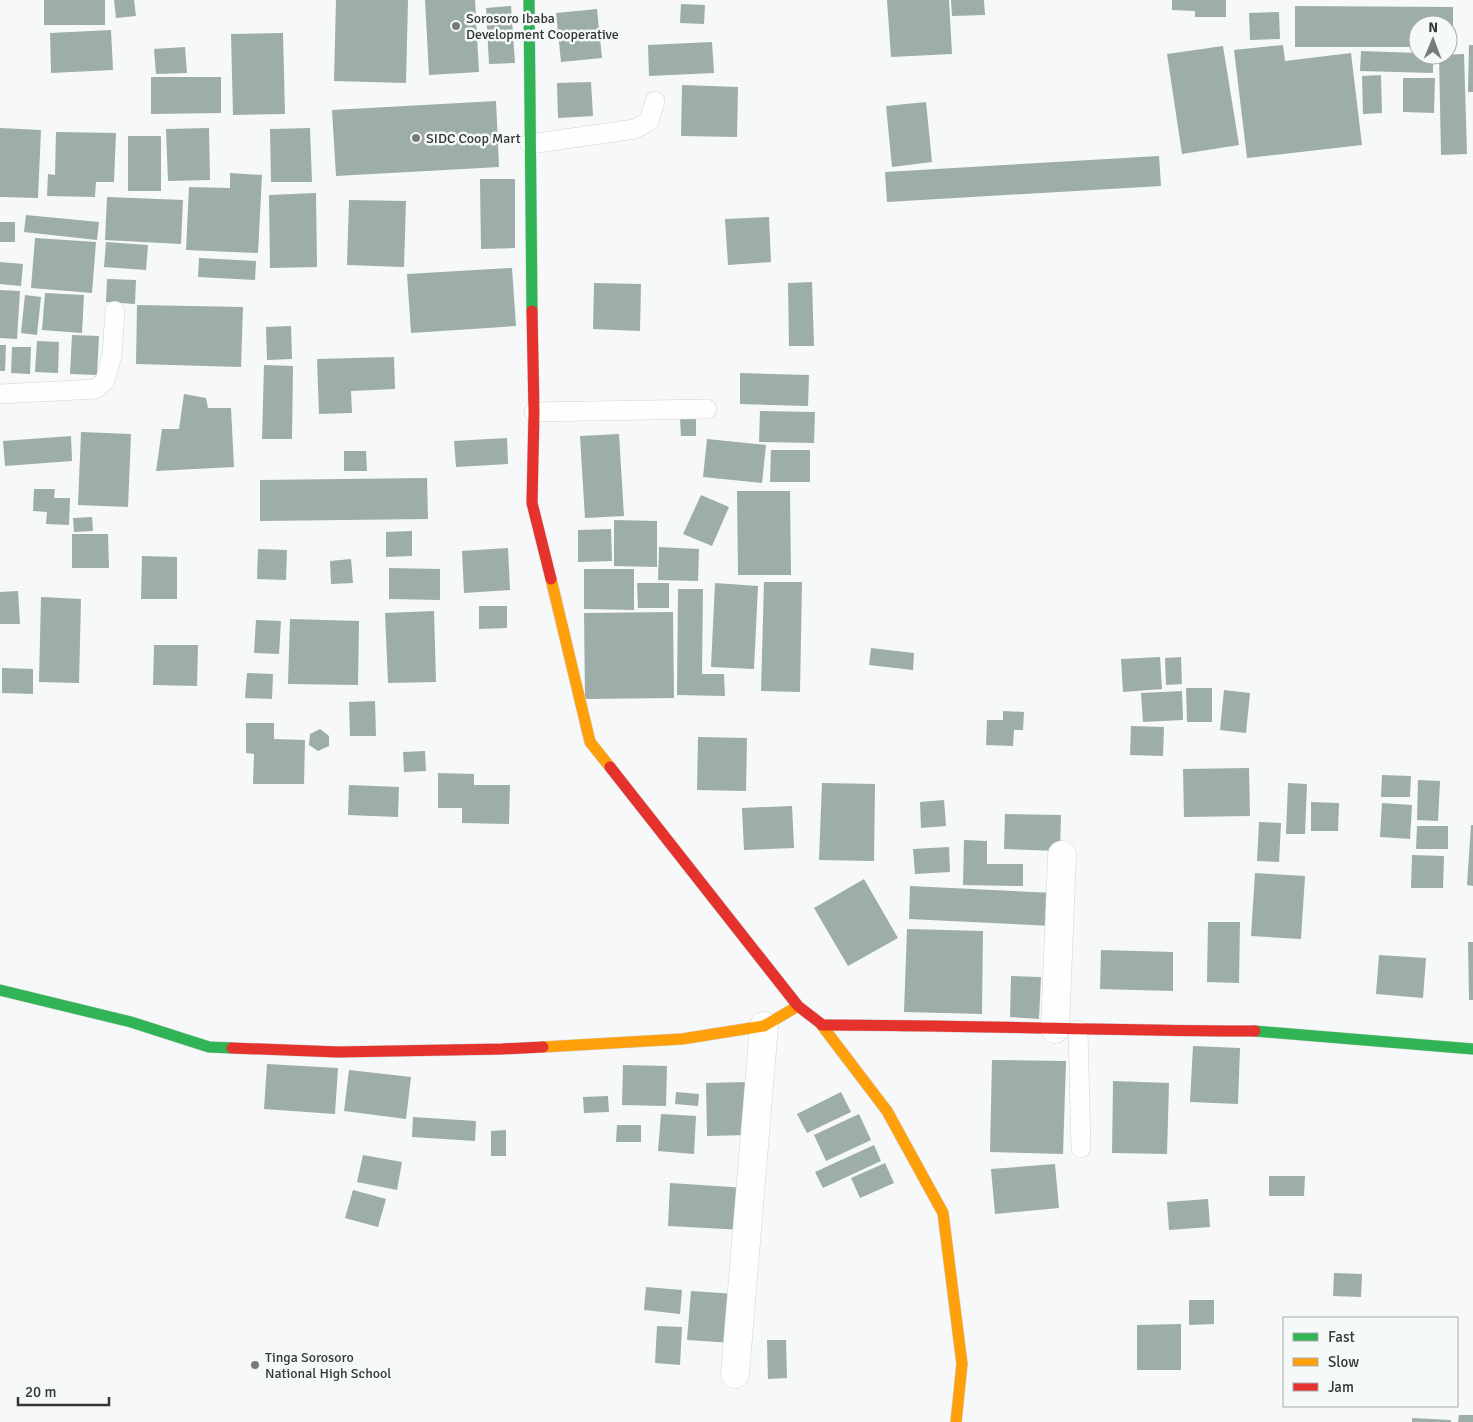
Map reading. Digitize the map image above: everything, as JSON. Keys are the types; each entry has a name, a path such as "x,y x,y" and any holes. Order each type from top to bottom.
{"street":[{"path":"529,0 534,412 532,503 590,742 798,1006 822,1025 887,1111 943,1213 962,1364 956,1422"},
{"path":"1062,855 1067,1029"},
{"path":"0,990 131,1022 209,1047 338,1052 502,1050 682,1039 764,1026 798,1006"},
{"path":"822,1025 925,1025 1151,1031 1264,1031 1473,1049"},
{"path":"735,1374 764,1026"}],"lane":[{"path":"530,144 635,129 649,121 656,101"},
{"path":"0,394 96,389 105,381 112,355 115,311"},
{"path":"534,412 707,409"},
{"path":"1067,1029 1082,1148"}],"building":[{"path":"44,0 105,0 105,25 44,25"},
{"path":"114,0 134,0 136,16 116,18"},
{"path":"336,0 408,0 406,83 334,81"},
{"path":"425,0 475,0 479,72 429,75"},
{"path":"887,0 949,0 952,54 891,57"},
{"path":"951,0 984,0 985,15 952,16"},
{"path":"1172,0 1226,0 1226,17 1195,17 1195,11 1172,10"},
{"path":"681,4 705,5 704,24 680,23"},
{"path":"511,6 515,63 489,64 486,8"},
{"path":"1295,6 1453,7 1453,15 1408,15 1408,47 1295,47"},
{"path":"597,9 602,58 561,62 556,13"},
{"path":"1279,12 1280,39 1250,40 1249,13"},
{"path":"111,30 113,70 51,73 50,33"},
{"path":"283,33 285,114 233,115 231,34"},
{"path":"712,42 714,73 649,76 648,45"},
{"path":"1283,45 1285,61 1351,53 1362,145 1247,158 1234,50"},
{"path":"1469,45 1473,45 1473,92 1468,92"},
{"path":"1223,46 1239,145 1182,154 1167,54"},
{"path":"185,47 187,73 156,74 154,49"},
{"path":"1361,51 1408,53 1408,65 1433,65 1433,73 1360,71"},
{"path":"1458,54 1464,54 1467,154 1441,155 1439,65 1458,65"},
{"path":"1381,75 1382,113 1363,114 1362,76"},
{"path":"151,77 221,77 221,113 151,114"},
{"path":"1403,78 1435,78 1434,113 1403,112"},
{"path":"591,82 593,116 558,118 557,83"},
{"path":"682,85 738,87 737,137 681,136"},
{"name":"SIDC Coop Mart","path":"496,101 499,167 336,176 332,110"},
{"path":"926,102 932,162 892,167 886,106"},
{"path":"0,128 41,130 38,198 0,197"},
{"path":"209,128 210,180 168,181 166,129"},
{"path":"310,128 312,182 271,182 270,129"},
{"path":"56,132 116,133 114,182 96,182 95,197 47,196 48,174 55,175"},
{"path":"128,136 161,136 161,191 128,191"},
{"path":"1159,156 1161,186 887,202 885,172"},
{"path":"230,173 262,175 258,253 186,250 189,187 230,188"},
{"path":"480,179 515,179 515,248 481,249"},
{"path":"316,193 317,267 270,268 269,195"},
{"path":"107,197 183,200 181,244 105,240"},
{"path":"349,200 406,201 404,267 347,265"},
{"path":"26,215 99,222 97,240 24,232"},
{"path":"769,217 771,262 728,265 725,219"},
{"path":"0,222 15,222 15,242 0,242"},
{"path":"35,238 96,242 92,293 31,288"},
{"path":"106,242 148,245 146,270 104,267"},
{"path":"199,258 256,261 255,280 198,277"},
{"path":"0,262 23,264 21,286 0,284"},
{"path":"512,268 516,326 411,333 407,274"},
{"path":"107,279 136,280 135,304 106,302"},
{"path":"812,282 814,346 789,346 788,283"},
{"path":"594,283 641,284 640,331 593,329"},
{"path":"0,290 20,291 17,339 0,338"},
{"path":"45,293 84,295 82,333 42,330"},
{"path":"25,295 41,297 37,335 21,333"},
{"path":"137,305 243,307 241,367 136,364"},
{"path":"291,326 292,359 267,360 266,327"},
{"path":"72,335 99,336 97,375 70,374"},
{"path":"37,341 59,342 58,373 35,372"},
{"path":"0,345 6,345 5,371 0,371"},
{"path":"12,347 31,347 30,374 11,373"},
{"path":"394,357 395,389 351,391 352,413 319,414 317,359"},
{"path":"264,365 293,366 292,439 262,439"},
{"path":"740,373 809,375 808,406 740,404"},
{"path":"184,394 206,398 208,408 231,408 234,467 156,471 162,429 179,429"},
{"path":"760,411 815,412 814,443 759,442"},
{"path":"696,418 696,436 681,436 680,419"},
{"path":"81,432 131,434 128,507 78,505"},
{"path":"619,434 624,516 585,518 580,436"},
{"path":"71,436 72,461 5,466 3,441"},
{"path":"507,438 508,464 456,467 454,441"},
{"path":"707,439 766,445 762,483 703,477"},
{"path":"771,450 810,450 810,482 770,482"},
{"path":"344,451 366,451 367,471 344,471"},
{"path":"427,478 428,519 260,521 260,480"},
{"path":"34,489 55,489 54,498 70,498 69,525 46,524 47,512 33,511"},
{"path":"737,491 790,491 791,575 738,575"},
{"path":"701,495 729,507 712,546 683,534"},
{"path":"92,517 93,531 74,532 73,518"},
{"path":"614,520 657,521 657,567 614,566"},
{"path":"611,529 612,561 578,562 578,530"},
{"path":"412,531 412,556 386,557 386,532"},
{"path":"72,534 108,534 109,568 72,568"},
{"path":"659,547 699,549 698,581 658,580"},
{"path":"508,548 510,590 464,593 462,551"},
{"path":"258,549 287,550 286,580 257,579"},
{"path":"142,556 177,557 177,599 141,599"},
{"path":"351,559 353,583 331,584 330,561"},
{"path":"389,568 440,569 440,600 389,599"},
{"path":"584,569 634,569 634,610 584,609"},
{"path":"764,582 802,582 800,692 761,691"},
{"path":"637,583 669,583 669,608 638,608"},
{"path":"715,583 758,586 754,669 711,667"},
{"path":"678,589 703,589 702,674 724,674 725,696 677,695"},
{"path":"18,591 20,624 0,624 0,592"},
{"path":"41,597 81,599 79,683 39,682"},
{"path":"479,606 507,606 507,628 479,629"},
{"path":"434,611 436,682 388,683 385,613"},
{"path":"673,612 674,698 585,699 584,613"},
{"path":"290,619 359,621 358,685 288,684"},
{"path":"256,620 281,621 279,654 254,653"},
{"path":"154,645 198,645 197,686 153,685"},
{"path":"871,648 914,653 913,670 869,665"},
{"path":"1160,657 1162,689 1123,692 1121,659"},
{"path":"1181,657 1182,684 1166,685 1165,658"},
{"path":"2,668 33,669 33,694 2,693"},
{"path":"247,673 273,674 272,699 245,698"},
{"path":"1186,688 1212,688 1212,722 1187,722"},
{"path":"1224,690 1250,693 1246,733 1220,730"},
{"path":"1182,691 1183,720 1143,722 1141,693"},
{"path":"375,701 376,736 350,736 349,702"},
{"path":"1003,711 1024,712 1023,730 1014,730 1013,746 986,745 987,720 1003,720"},
{"path":"246,723 274,723 274,739 305,740 304,784 253,784 254,754 246,753"},
{"path":"1131,726 1164,727 1163,756 1130,755"},
{"path":"320,729 329,736 329,746 318,751 309,745 310,734"},
{"path":"698,737 747,738 746,791 697,790"},
{"path":"425,751 426,771 404,772 403,752"},
{"path":"1249,768 1250,816 1184,817 1183,769"},
{"path":"438,773 474,774 474,785 510,785 509,824 462,823 462,808 438,808"},
{"path":"1382,775 1411,776 1410,797 1381,797"},
{"path":"1418,780 1440,781 1438,821 1417,820"},
{"path":"822,783 875,784 874,861 819,860"},
{"path":"1288,783 1307,784 1305,834 1286,834"},
{"path":"349,785 399,787 398,817 348,815"},
{"path":"944,800 946,826 921,828 920,802"},
{"path":"1311,802 1339,803 1338,831 1311,831"},
{"path":"1382,803 1412,805 1410,839 1380,837"},
{"path":"792,806 794,848 744,850 742,808"},
{"path":"1005,814 1061,815 1060,851 1004,849"},
{"path":"1259,822 1281,823 1279,862 1257,861"},
{"path":"1471,825 1473,825 1473,886 1467,885"},
{"path":"1417,826 1448,826 1448,849 1416,849"},
{"path":"964,840 987,841 987,864 1023,864 1023,886 963,885"},
{"path":"949,847 950,872 915,874 913,849"},
{"path":"1412,855 1444,856 1443,888 1411,888"},
{"path":"1255,873 1305,876 1301,939 1251,936"},
{"path":"864,879 898,938 848,966 814,908"},
{"path":"910,886 1054,893 1052,926 909,919"},
{"path":"1208,922 1240,922 1239,983 1207,982"},
{"path":"907,929 983,931 982,1014 904,1012"},
{"path":"1468,942 1473,942 1473,1000 1469,1000"},
{"path":"1101,950 1173,952 1173,991 1100,989"},
{"path":"1379,955 1426,958 1423,998 1376,994"},
{"path":"1011,976 1041,977 1039,1019 1010,1017"},
{"path":"1193,1046 1240,1048 1238,1104 1190,1102"},
{"path":"992,1060 1066,1061 1063,1154 990,1152"},
{"path":"267,1064 338,1068 335,1114 264,1109"},
{"path":"623,1065 667,1066 666,1106 622,1105"},
{"path":"349,1070 411,1077 406,1119 344,1111"},
{"path":"1113,1081 1169,1083 1167,1154 1112,1153"},
{"path":"747,1082 748,1135 707,1136 706,1083"},
{"path":"676,1092 699,1094 698,1106 675,1104"},
{"path":"841,1092 851,1112 807,1133 797,1114"},
{"path":"608,1096 609,1112 584,1113 583,1097"},
{"path":"661,1114 696,1116 694,1154 658,1151"},
{"path":"859,1114 871,1140 826,1161 814,1135"},
{"path":"413,1117 476,1121 475,1141 412,1137"},
{"path":"617,1125 641,1125 641,1142 616,1142"},
{"path":"506,1130 506,1156 491,1156 491,1131"},
{"path":"874,1145 881,1161 823,1188 815,1172"},
{"path":"363,1155 402,1162 397,1190 357,1182"},
{"path":"885,1163 894,1183 860,1198 851,1178"},
{"path":"1055,1164 1059,1208 995,1214 991,1169"},
{"path":"1269,1176 1305,1176 1304,1196 1269,1196"},
{"path":"670,1183 747,1188 744,1230 668,1226"},
{"path":"353,1190 386,1199 378,1227 345,1218"},
{"path":"1208,1199 1210,1227 1169,1230 1167,1202"},
{"path":"1334,1273 1362,1274 1361,1297 1333,1296"},
{"path":"646,1287 682,1290 680,1314 644,1310"},
{"path":"691,1291 736,1294 733,1343 687,1340"},
{"path":"1189,1300 1214,1300 1214,1324 1189,1325"},
{"path":"1181,1324 1181,1370 1137,1370 1137,1325"},
{"path":"657,1326 682,1327 680,1365 655,1363"},
{"path":"767,1340 786,1340 787,1378 768,1379"},
{"path":"1459,1415 1473,1415 1473,1422 1458,1422"},
{"path":"1412,1418 1451,1420 1451,1422 1412,1422"}],"traffic: fast":[{"path":"529,0 532,311"},
{"path":"0,990 131,1022 209,1047 232,1048"},
{"path":"1255,1031 1473,1049"}],"traffic: slow":[{"path":"551,579 590,742 610,767"},
{"path":"543,1047 682,1039 764,1026 798,1006"},
{"path":"820,1023 887,1111 943,1213 962,1364 956,1422"}],"traffic: jam":[{"path":"532,311 534,412 532,503 551,579"},
{"path":"610,767 798,1006 820,1023"},
{"path":"822,1025 1255,1031"},
{"path":"232,1048 338,1052 543,1047"}],"place":[{"name":"Sorosoro Ibaba Development Cooperative","path":"456,26"},
{"name":"SIDC Coop Mart","path":"416,138"},
{"name":"Tinga Sorosoro National High School","path":"255,1365"}]}
